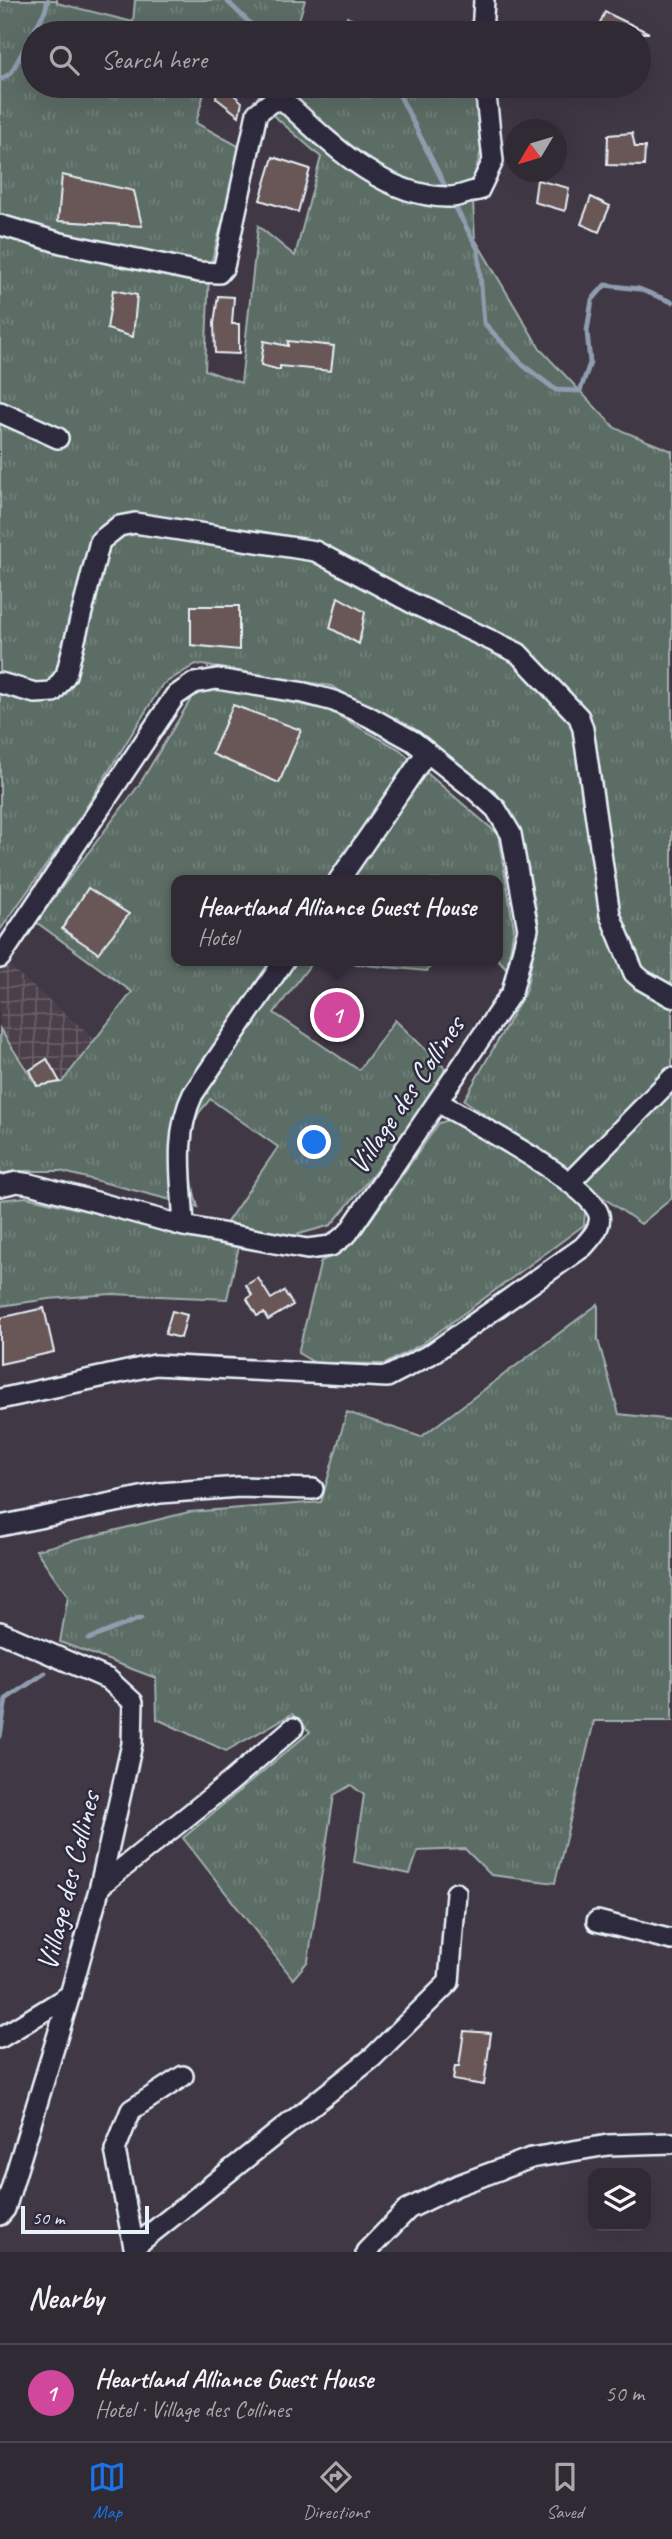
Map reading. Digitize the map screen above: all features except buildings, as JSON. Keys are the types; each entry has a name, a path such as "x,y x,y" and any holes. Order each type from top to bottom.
{"street":[{"path":"483,21 484,0"},
{"path":"0,225 61,243 199,272 219,272 224,267 257,113 271,102 283,100 376,177 417,194 451,198 479,190 493,161 486,98"},
{"path":"0,412 58,438"},
{"path":"0,682 35,693 53,692 66,675 100,541 119,526 135,523 315,551 412,603 518,653 579,717 610,915 634,973 672,997"},
{"name":"Village des Collines","path":"0,958 175,696 194,683 217,679 304,693 334,701 368,716 427,752 496,809 511,834 528,929 512,992 348,1233 331,1245 307,1250 184,1226 30,1184 17,1182 0,1186"},
{"path":"343,875 427,752"},
{"path":"184,1226 181,1128 185,1110 193,1094 281,966"},
{"path":"570,1182 672,1078"},
{"path":"0,1399 155,1365 387,1377 432,1354 583,1247 596,1232 600,1217 593,1202 570,1182 438,1102"},
{"path":"0,1526 160,1493 239,1487 313,1489"},
{"name":"Village des Collines","path":"0,1632 108,1679 133,1702 132,1744 100,1886 5,2209 0,2215"},
{"path":"100,1886 293,1728"},
{"path":"183,2076 131,2110 115,2150 135,2249 373,2057 449,1982 457,1893"},
{"path":"597,1921 672,1940"},
{"path":"0,2038 70,1995"},
{"path":"366,2252 408,2209 458,2185 531,2158 608,2146 672,2143"}],"shaded area":[{"path":"8,965 95,1039 62,1082 37,1086 30,1070 0,1027 0,971"}],"green space":[{"path":"0,0 57,0 57,3 129,21 21,21 21,98 203,98 196,123 242,148 209,271 205,370 241,383 258,226 295,256 321,157 256,100 257,98 476,98 483,144 472,183 475,239 540,349 615,428 672,451 672,1198 641,1224 464,1100 526,991 539,925 523,842 498,795 424,737 331,686 196,664 162,685 79,819 0,930"},
{"path":"135,0 305,0 299,21 133,21"},
{"path":"211,687 328,710 399,749 498,834 514,928 507,969 503,965 503,875 171,875 171,966 309,966 274,1013 359,1070 395,1020 445,1068 441,1084 382,1164 331,1225 289,1237 223,1228 278,1147 210,1099 199,1113 192,1134 191,1173 198,1207 60,1171 0,1174 0,1029 37,1086 62,1082 132,992 36,922 139,785 194,694"},
{"path":"374,966 431,966 427,971"},
{"path":"449,1120 463,1122 577,1197 585,1212 584,1225 422,1344 385,1364 315,1363 298,1353 321,1261 339,1253 358,1238 439,1123"},
{"path":"26,1197 239,1246 227,1299 111,1294 0,1306 0,1200"},
{"path":"598,1304 598,1340 619,1414 672,1420 672,1721 594,1721 555,1883 491,1875 465,1849 418,1851 410,1874 354,1862 364,1795 351,1785 334,1795 308,1961 293,1979 183,1838 310,1732 292,1714 226,1751 157,1719 156,1678 60,1642 68,1596 36,1550 189,1512 321,1502 347,1412 421,1437"}],"waterway":[{"path":"40,21 48,0"},
{"path":"226,0 248,21"},
{"path":"0,80 11,73 21,55"},
{"path":"401,98 448,192"},
{"path":"452,201 478,249 484,323 524,366 556,390 580,391 590,363 587,331 592,300 605,285 639,289 672,302"},
{"path":"89,1639 141,1618"},
{"path":"0,1736 6,1699 45,1673"}],"place":[{"name":"Heartland Alliance Guest House","path":"337,1015"}]}
